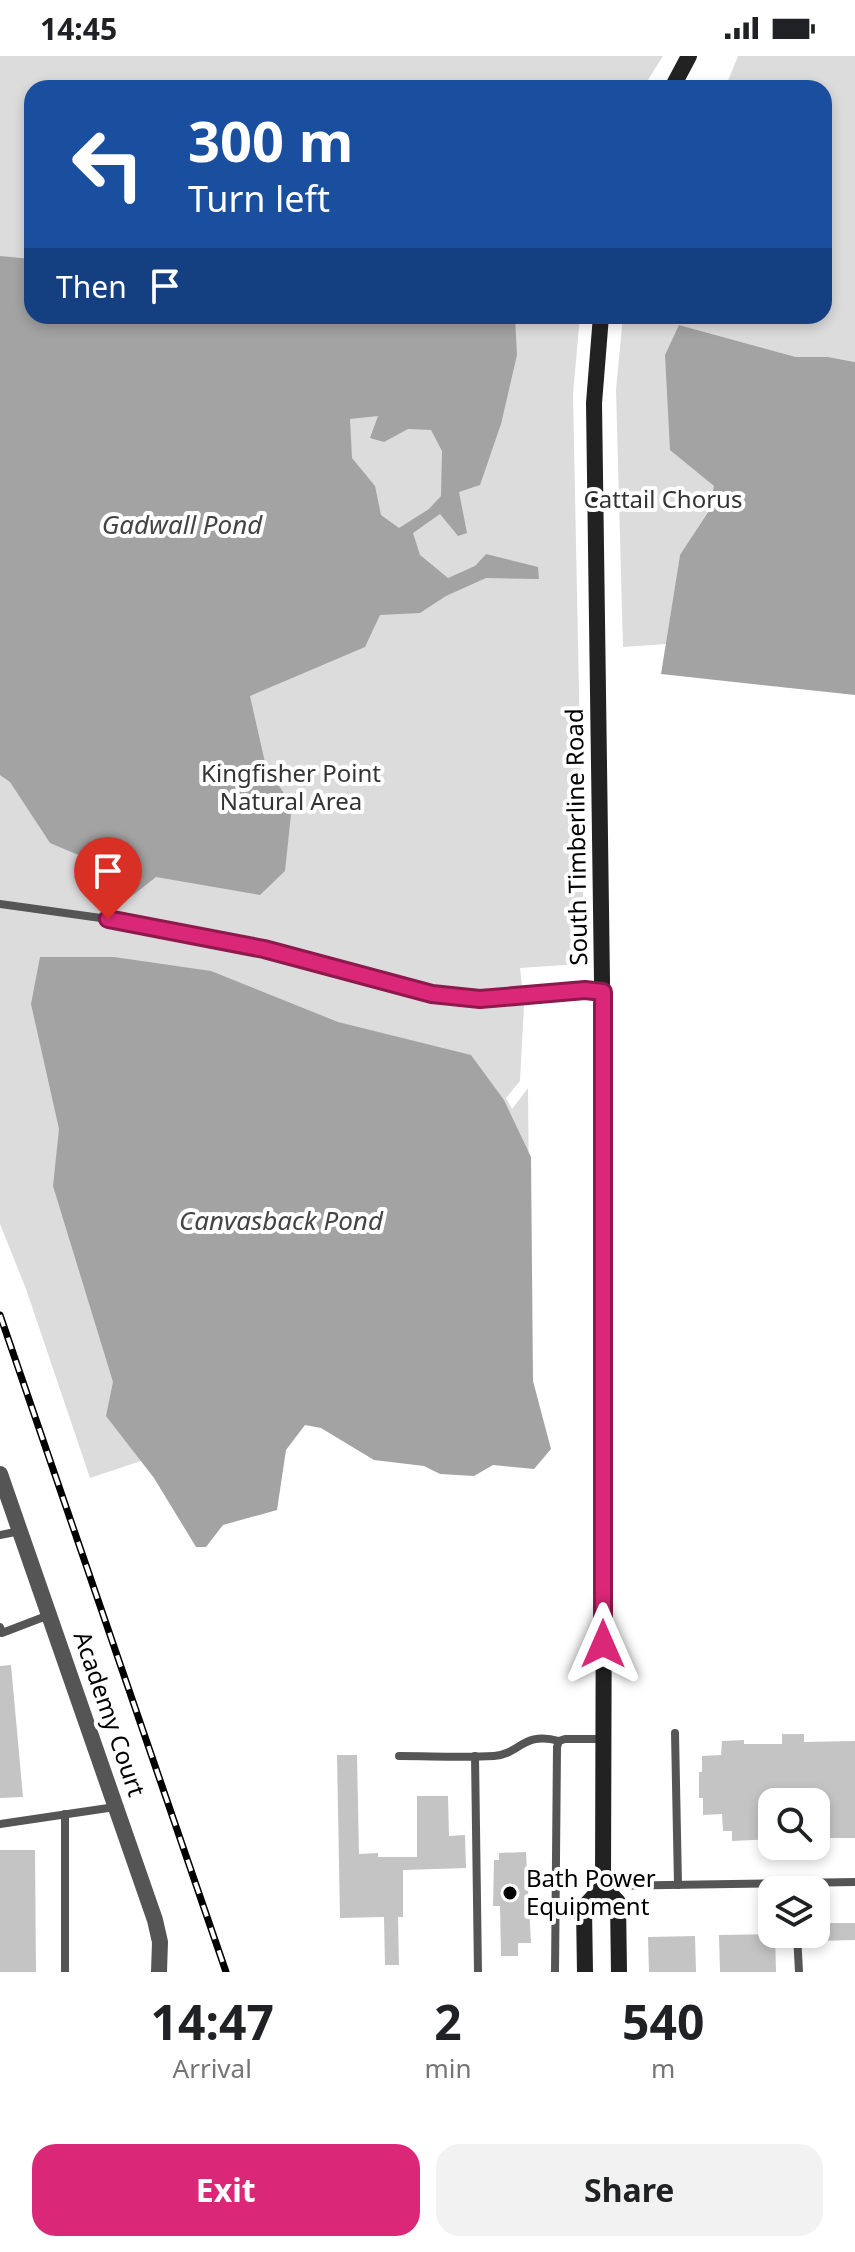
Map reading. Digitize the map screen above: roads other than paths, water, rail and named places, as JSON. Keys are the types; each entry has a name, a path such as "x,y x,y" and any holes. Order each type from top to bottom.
{"main road":[{"path":"676,80 689,56"},
{"name":"South Timberline Road","path":"585,1972 584,1907 603,1886 605,1230 594,403 600,324"},
{"name":"South Timberline Road","path":"603,1886 618,1902 619,1972"}],"street":[{"name":"Academy Court","path":"0,1474 155,1920 160,1942 159,1972"}],"lane":[{"path":"0,904 108,919 264,949 432,994 480,999 585,990 603,992"},
{"path":"0,1535 20,1531"},
{"path":"0,1627 2,1633 49,1615"},
{"path":"675,1733 678,1885"},
{"path":"399,1756 499,1756 527,1740 547,1737 559,1741 603,1739"},
{"path":"555,1972 559,1741"},
{"path":"475,1756 478,1972"},
{"path":"0,1824 115,1807"},
{"path":"65,1814 65,1972"},
{"path":"830,1884 855,1882"},
{"path":"603,1886 758,1886"},
{"path":"798,1948 799,1972"}],"water":[{"name":"Gadwall Pond","path":"0,256 24,258 24,324 515,324 517,355 501,424 480,485 459,492 467,533 458,536 440,514 413,533 420,555 448,578 475,566 486,554 538,567 539,579 486,578 446,596 420,613 380,615 365,647 250,696 266,767 292,805 285,871 260,895 156,877 123,903 114,898 109,868 50,843 10,782 0,775","holes":["378,416 370,438 384,442 408,429 431,430 442,451 441,496 429,509 399,528 381,515 375,486 352,458 350,419"]},
{"path":"679,325 796,357 828,357 855,362 855,695 661,674 680,555 708,512 714,486 670,450 665,355"},
{"name":"Canvasback Pond","path":"40,957 114,957 211,971 338,1022 471,1055 504,1100 531,1157 533,1381 551,1449 534,1469 493,1465 474,1476 440,1474 424,1466 374,1460 321,1428 305,1425 286,1450 277,1510 223,1525 206,1547 196,1547 154,1478 106,1416 113,1382 53,1186 59,1129 31,1004"}],"railway":[{"path":"0,1315 226,1972"}],"place":[{"name":"Bath Power Equipment","path":"510,1893"}],"park label":[{"name":"Cattail Chorus","path":"663,500"},
{"name":"Kingfisher Point Natural Area","path":"291,788"}]}
